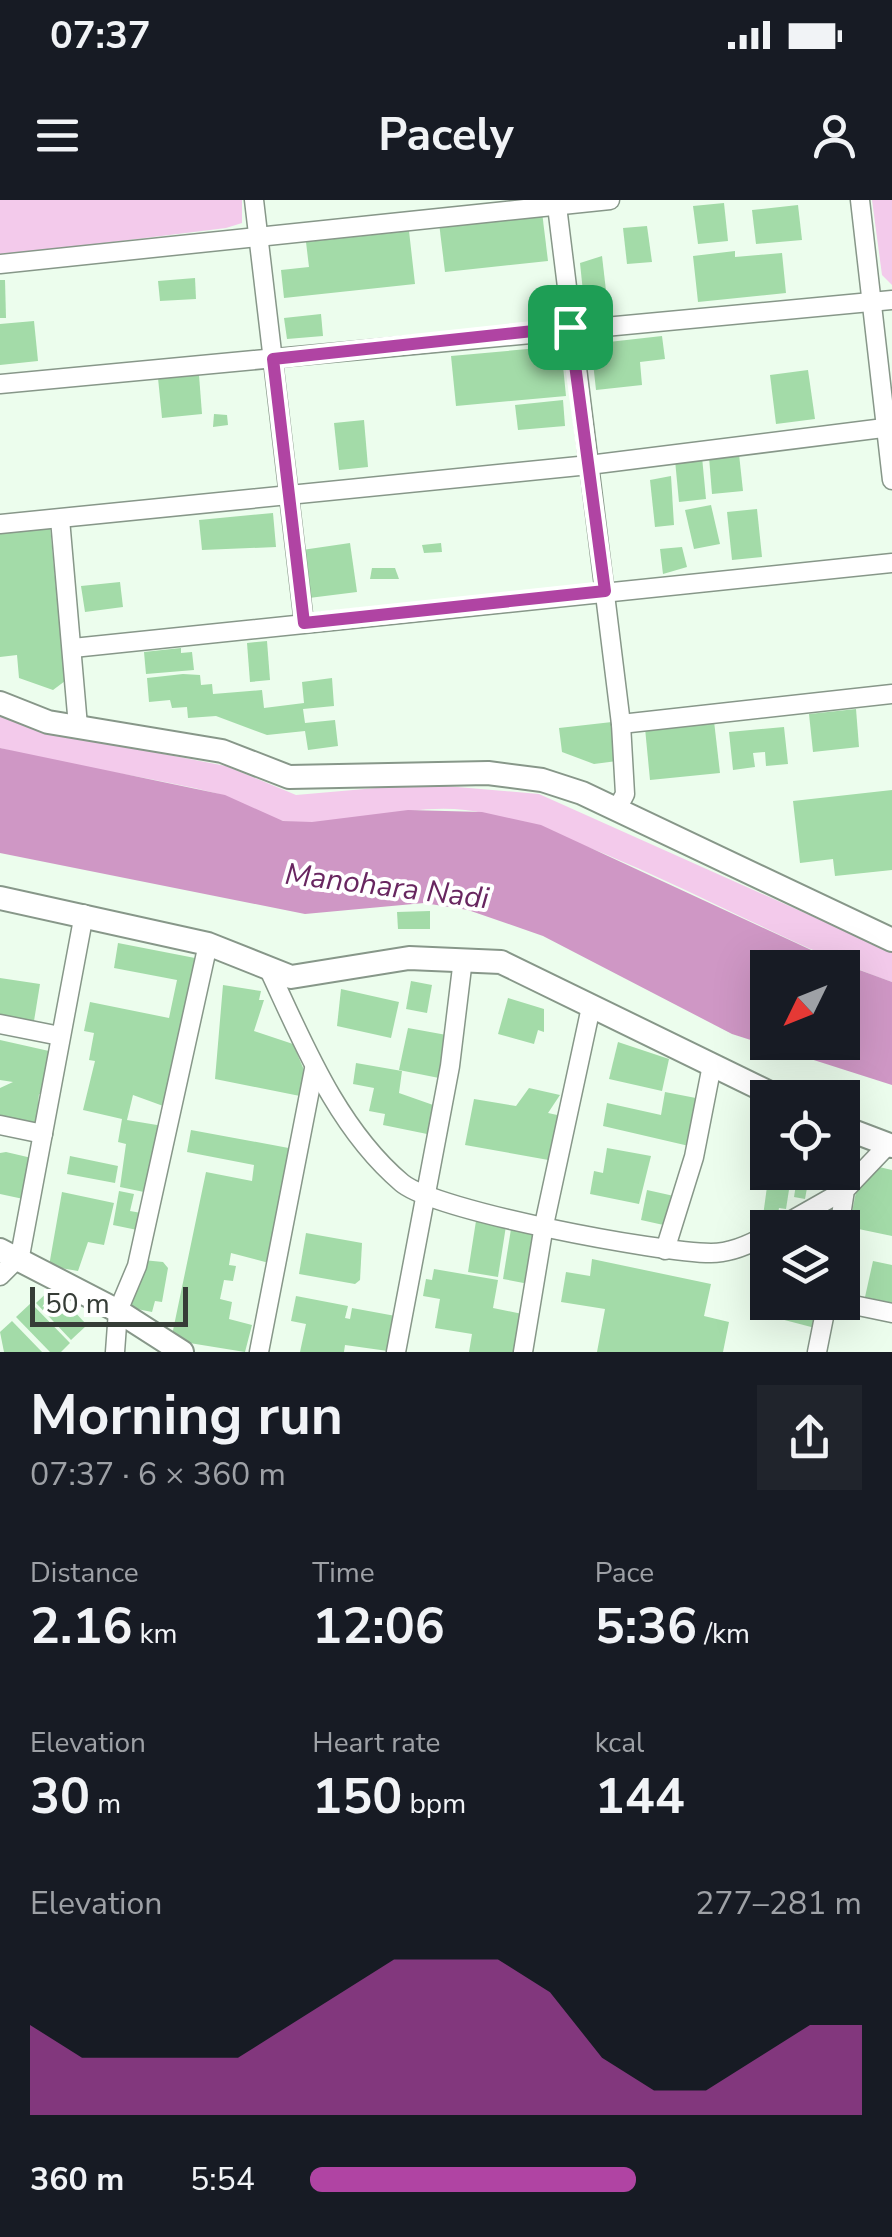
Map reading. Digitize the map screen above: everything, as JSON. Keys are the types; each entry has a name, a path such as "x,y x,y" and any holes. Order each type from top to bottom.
{"street":[{"path":"254,200 304,623"},
{"path":"0,264 610,200"},
{"path":"860,200 882,301 892,480"},
{"path":"557,206 621,724 625,794 616,809"},
{"path":"0,384 570,327 882,301"},
{"path":"0,524 590,464 889,428"},
{"path":"60,519 78,726"},
{"path":"72,648 892,563"},
{"path":"621,724 892,694"},
{"path":"0,704 48,722 222,751 289,777 488,773 542,780 616,809 892,940"},
{"path":"0,898 208,944 270,972 311,976 410,958 502,962 750,1083"},
{"path":"0,1276 44,1134 84,914"},
{"path":"115,1352 118,1311 137,1266 208,944"},
{"path":"396,1352 450,1066 463,959"},
{"path":"270,972 314,1068 373,1152 401,1182 424,1198 665,1250 715,1253 750,1244"},
{"path":"523,1352 544,1226 592,1007"},
{"path":"0,1024 60,1036"},
{"path":"665,1250 694,1157 712,1065"},
{"path":"259,1352 314,1068"},
{"path":"0,1125 44,1134"},
{"path":"860,1134 890,1146 860,1175"},
{"path":"810,1210 845,1190"},
{"path":"842,1210 845,1190"},
{"path":"10,1253 118,1311 182,1352"},
{"path":"860,1306 892,1313"},
{"path":"817,1352 823,1320"}],"shaded area":[{"path":"0,200 242,200 242,223 0,256"},
{"path":"872,200 892,200 892,285 882,275"},
{"path":"0,716 39,730 226,766 296,795 422,784 539,794 892,952 892,982 860,969 860,950 814,950 591,848 487,814 436,809 335,821 284,821 215,793 0,748"}],"water":[{"name":"Manohara Nadi","path":"0,748 225,795 283,821 312,822 408,810 482,812 541,825 811,950 750,950 750,1040 543,936 468,910 424,903 305,914 0,853"},
{"path":"860,970 892,982 892,1085 814,1060 860,1060"}],"building":[{"path":"724,203 728,241 698,244 693,206"},
{"path":"798,205 802,240 756,244 752,210"},
{"path":"542,212 548,261 445,272 439,223"},
{"path":"647,226 652,262 627,264 623,228"},
{"path":"409,231 415,284 284,298 281,270 309,267 306,242"},
{"path":"735,251 735,257 782,253 786,293 698,302 693,256"},
{"path":"602,256 608,308 585,311 580,263"},
{"path":"195,278 196,299 160,301 158,281"},
{"path":"0,280 5,280 6,318 0,318"},
{"path":"321,314 323,336 287,339 284,318"},
{"path":"34,321 38,361 0,365 0,324"},
{"path":"662,336 665,359 640,362 642,385 596,390 591,344"},
{"path":"561,346 566,396 456,406 451,356"},
{"path":"808,370 815,419 776,424 770,375"},
{"path":"199,375 202,414 162,418 158,378"},
{"path":"563,400 565,426 518,430 515,405"},
{"path":"214,414 227,415 228,425 213,427"},
{"path":"364,420 368,467 339,470 334,423"},
{"path":"739,454 743,491 712,494 709,457"},
{"path":"702,457 706,499 679,502 675,460"},
{"path":"671,476 674,525 655,527 650,480"},
{"path":"711,505 720,544 694,549 685,510"},
{"path":"757,509 762,557 732,560 727,512"},
{"path":"273,513 276,547 202,550 199,520"},
{"path":"50,526 65,681 53,690 19,678 17,655 0,657 0,531"},
{"path":"350,543 357,592 309,598 302,550"},
{"path":"441,543 442,552 424,553 422,545"},
{"path":"682,547 687,567 663,574 660,549"},
{"path":"372,568 395,568 399,579 370,579"},
{"path":"120,582 123,607 85,612 81,586"},
{"path":"267,641 270,680 250,682 247,643"},
{"path":"181,648 181,653 192,652 194,670 146,674 144,652"},
{"path":"200,675 201,685 212,684 213,694 262,690 264,708 304,703 302,682 332,678 334,706 303,709 305,723 335,720 338,746 308,750 305,731 267,735 216,716 188,718 187,707 172,708 170,700 149,702 147,678"},
{"path":"856,709 859,747 813,752 809,714"},
{"path":"714,721 720,773 650,780 645,728"},
{"path":"612,722 617,761 594,764 562,752 559,728"},
{"path":"784,727 788,764 766,766 765,752 753,753 755,767 733,770 729,732"},
{"path":"892,790 892,870 835,876 833,859 800,863 793,801"},
{"path":"430,911 430,929 398,929 397,912"},
{"path":"118,943 195,958 190,983 194,984 166,1107 133,1095 127,1120 163,1126 144,1192 120,1187 126,1144 118,1142 122,1119 83,1110 95,1061 89,1060 94,1033 84,1031 90,1002 169,1018 177,980 114,968"},
{"path":"0,978 40,984 34,1021 0,1015"},
{"path":"411,981 432,985 427,1013 406,1009"},
{"path":"223,985 261,991 259,1000 264,1000 254,1031 293,1044 304,1070 300,1096 215,1079"},
{"path":"341,989 399,1002 391,1038 337,1026"},
{"path":"508,998 544,1009 544,1032 538,1030 534,1044 498,1034"},
{"path":"408,1028 452,1036 444,1079 399,1070"},
{"path":"0,1040 49,1051 43,1082 48,1084 45,1096 39,1094 36,1126 0,1120 0,1088 13,1082 0,1080"},
{"path":"618,1042 669,1059 662,1091 609,1079"},
{"path":"356,1063 402,1071 399,1093 436,1106 432,1135 383,1125 385,1114 369,1111 374,1088 353,1084"},
{"path":"529,1088 560,1095 548,1113 562,1116 557,1141 552,1140 552,1146 557,1147 554,1161 465,1145 474,1099 516,1106"},
{"path":"665,1092 701,1099 689,1146 603,1126 607,1103 661,1115"},
{"path":"191,1130 294,1149 269,1263 231,1253 229,1265 236,1266 233,1281 224,1280 220,1299 232,1302 229,1319 252,1325 245,1352 171,1340 206,1172 252,1181 254,1165 187,1152"},
{"path":"607,1148 651,1156 639,1204 590,1194 594,1171 603,1173"},
{"path":"0,1153 36,1159 28,1200 0,1194"},
{"path":"70,1156 118,1166 115,1183 67,1174"},
{"path":"879,1167 892,1170 892,1236 860,1229 860,1210 852,1210 864,1175"},
{"path":"647,1190 674,1196 668,1226 641,1220"},
{"path":"767,1190 789,1190 786,1209 764,1210"},
{"path":"795,1190 807,1190 805,1199 794,1197"},
{"path":"119,1191 134,1194 130,1211 147,1214 142,1231 113,1225"},
{"path":"62,1192 114,1203 104,1245 88,1242 78,1271 49,1266"},
{"path":"476,1221 506,1226 498,1277 468,1272"},
{"path":"511,1229 542,1234 534,1285 503,1279"},
{"path":"306,1233 362,1243 360,1280 355,1284 299,1274"},
{"path":"592,1259 711,1284 704,1316 729,1322 723,1352 597,1352 605,1309 561,1302 566,1272 590,1276"},
{"path":"143,1260 163,1262 168,1268 162,1302 155,1301 152,1312 127,1307"},
{"path":"873,1261 892,1265 892,1303 865,1297"},
{"path":"434,1269 498,1280 493,1308 527,1315 518,1352 469,1352 472,1334 435,1328 440,1299 423,1296 426,1279 432,1280"},
{"path":"52,1288 87,1325 71,1340 36,1303"},
{"path":"296,1296 348,1306 345,1318 350,1319 352,1308 401,1317 395,1352 345,1345 344,1352 300,1352 306,1324 291,1321"},
{"path":"31,1303 70,1343 61,1352 50,1352 16,1317"},
{"path":"784,1320 817,1320 815,1328"},
{"path":"12,1321 42,1352 4,1352 0,1332"}],"route":[{"path":"570,327 605,591 304,623 273,359 570,327"}]}
